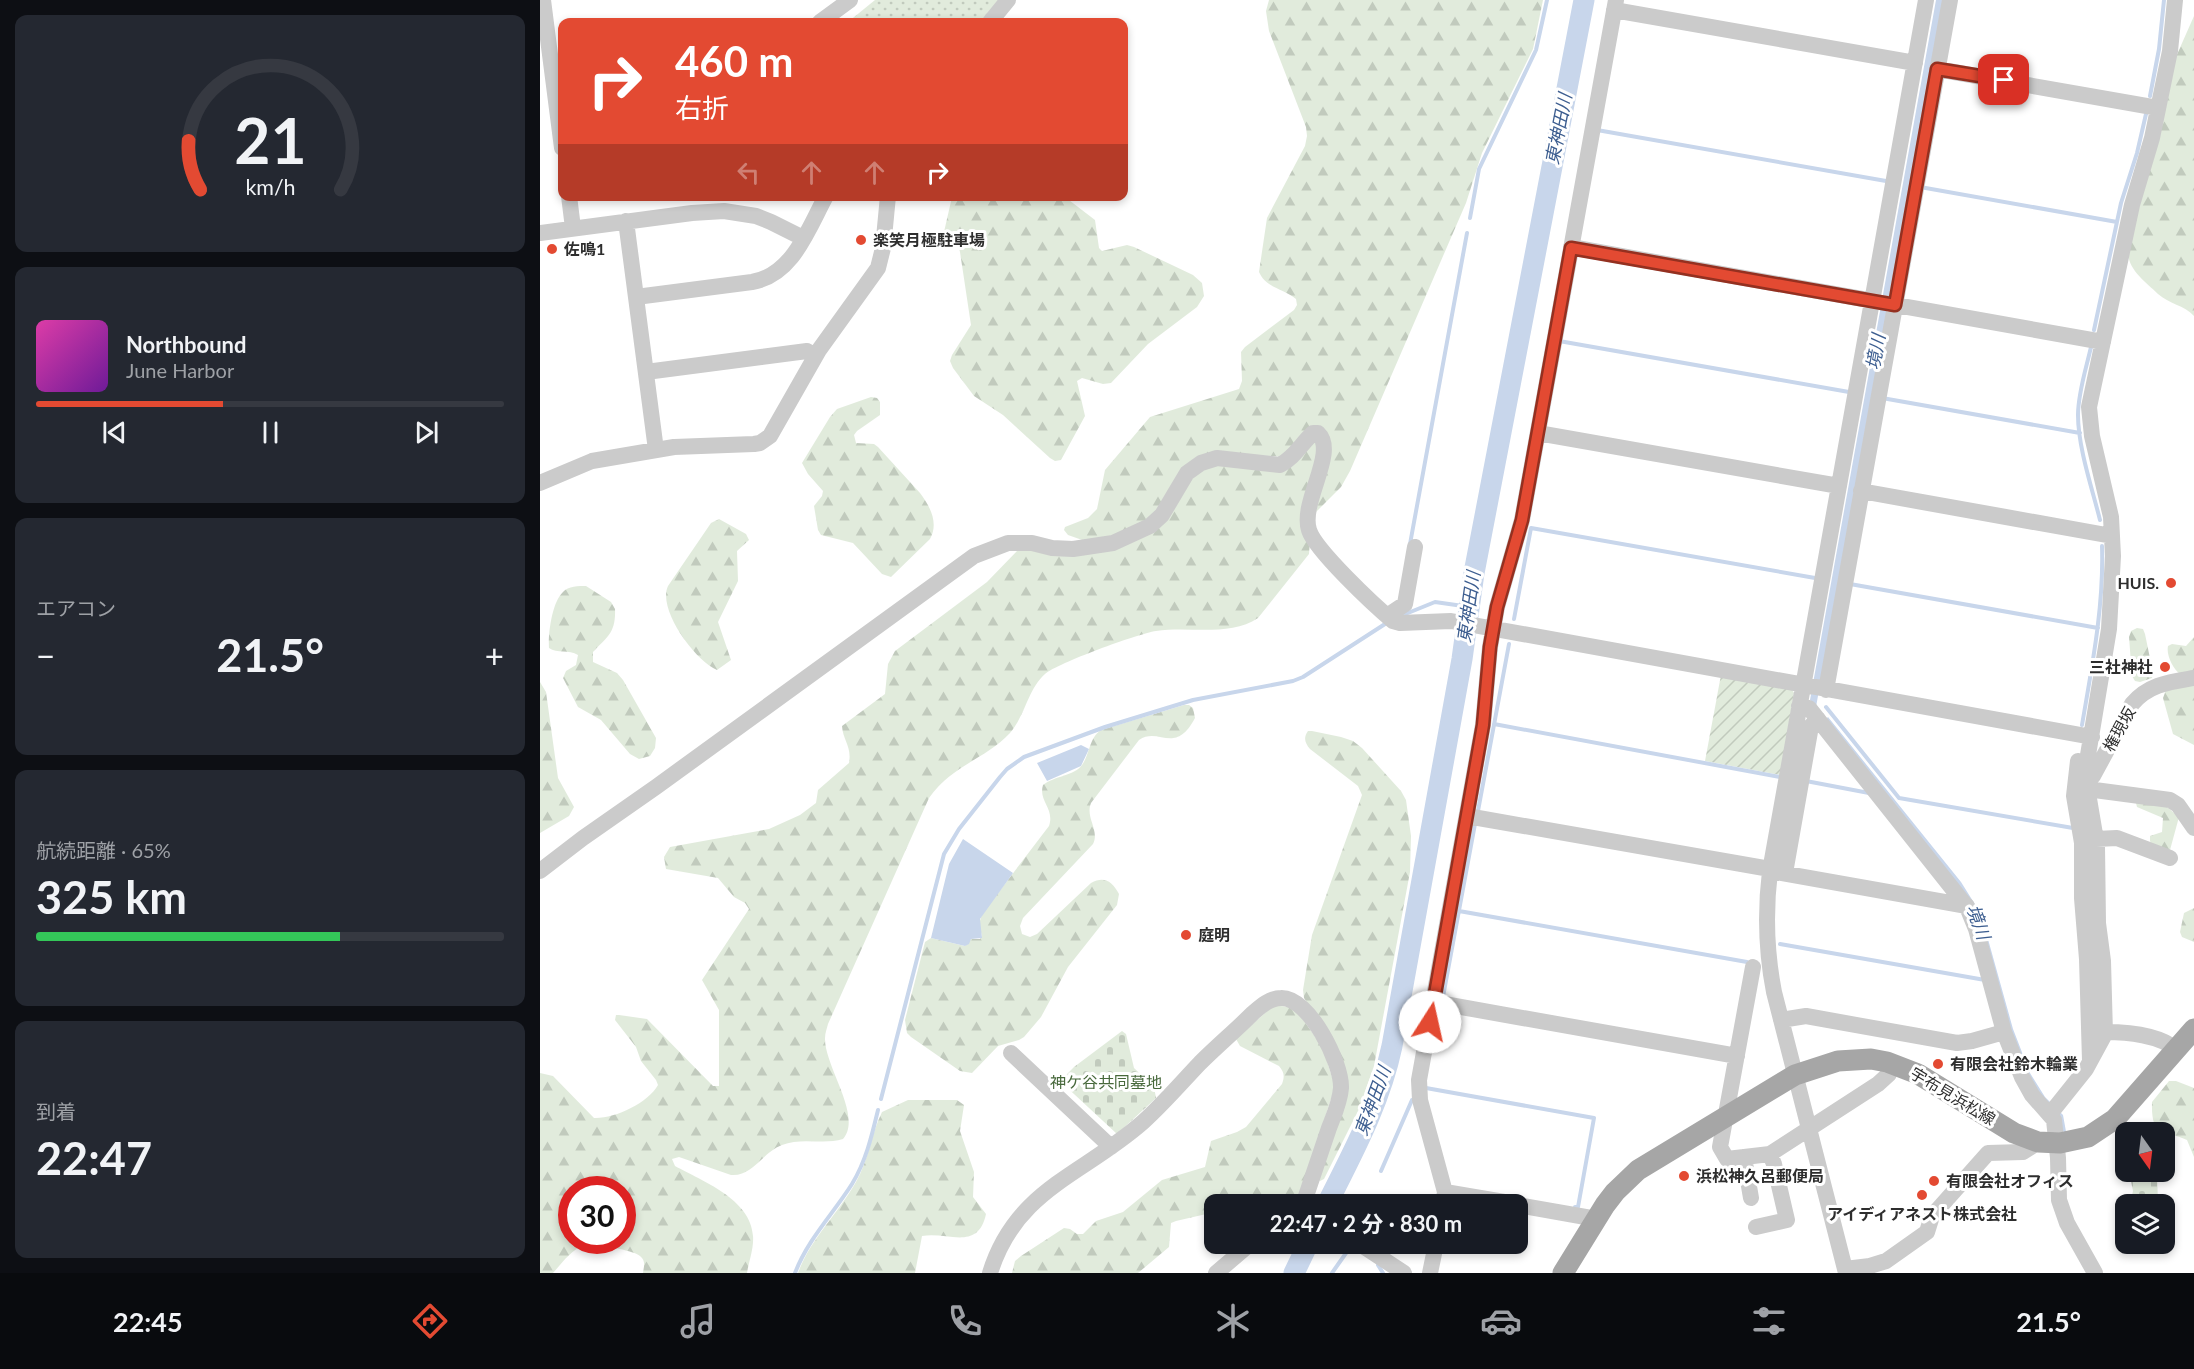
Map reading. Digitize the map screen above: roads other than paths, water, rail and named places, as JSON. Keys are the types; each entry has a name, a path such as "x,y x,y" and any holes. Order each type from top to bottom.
{"main road":[{"name":"宇布見浜松線","path":"1571,1271 1597,1219 1615,1192 1638,1170 1795,1075 1822,1065 1854,1059 1871,1059 1892,1064 1918,1074 2014,1133 2033,1140 2062,1143 2098,1132 2115,1119 2188,1040"}],"street":[{"path":"543,0 558,123"},
{"path":"825,18 850,0"},
{"path":"993,18 1008,0"},
{"path":"1775,871 1799,706 1815,688 1862,491 1915,63 1926,0"},
{"path":"1815,688 1839,486 1884,303 1937,69 1950,0"},
{"path":"2090,1062 2087,959 2082,898 2082,843 2074,796 2109,629 2113,573 2111,517 2091,436 2089,417 2091,398 2132,205 2150,147 2170,51 2175,0"},
{"path":"1443,1194 1419,1093 1419,1080 1483,725 1490,628 1522,520 1615,5 1915,63"},
{"path":"1937,69 2158,108"},
{"path":"570,201 573,228"},
{"path":"636,297 768,278 789,262 823,201"},
{"path":"540,483 592,461 692,445 754,444 770,436 815,356 878,268 883,249 888,201"},
{"path":"540,233 700,212 724,211 763,219 803,238"},
{"path":"626,221 656,450"},
{"path":"1571,248 2103,342"},
{"path":"646,372 807,351 815,356"},
{"path":"540,871 974,556 1008,543 1032,543 1052,548 1073,549 1113,543 1150,526 1162,515 1187,473 1201,463 1217,458 1280,465 1299,451 1313,433 1322,436 1323,456 1308,507 1309,530 1322,551 1393,621 1400,623 1451,621 2086,736"},
{"path":"1538,433 1839,486"},
{"path":"1862,491 2112,536"},
{"path":"1387,616 1405,604 1415,547"},
{"name":"権現坂","path":"2086,785 2140,694 2160,684 2194,678"},
{"path":"1799,706 1809,708 1966,906 1976,929 2004,1032 2026,1086 2038,1104 2054,1110"},
{"path":"1818,719 1811,726 1775,871 1766,914 1767,945 1781,1020 1846,1271 1870,1266 1893,1256 1927,1232 1932,1216 1988,1154 2023,1152 2031,1147 2033,1140"},
{"path":"2086,736 2086,785 2096,839 2105,1032 2090,1062 2054,1110 2056,1127 2062,1143 2058,1158 2057,1188 2062,1212 2095,1273"},
{"path":"2086,785 2170,800 2178,805 2194,828"},
{"path":"1467,816 1966,906"},
{"path":"2096,839 2117,838 2170,858"},
{"path":"1753,967 1720,1147 1727,1159 1770,1154 1878,1084 1889,1074 1892,1064"},
{"path":"990,1273 1010,1230 1031,1203 1111,1147 1145,1120 1263,1004 1281,998 1290,999 1305,1009 1334,1055 1340,1076 1340,1099 1307,1194"},
{"path":"1433,1002 1737,1056"},
{"path":"1781,1020 1806,1016 1957,1043 2004,1032"},
{"path":"2105,1032 2156,1039 2171,1045 2188,1040"},
{"path":"1011,1053 1111,1147"},
{"path":"1756,1227 1787,1220 1770,1154"},
{"path":"1744,1157 1751,1198"},
{"path":"1528,1207 1597,1219"},
{"path":"1216,1273 1238,1254"},
{"path":"1374,1254 1397,1270"},
{"path":"1430,1273 1434,1254"}],"water":[{"name":"境川","path":"1936,0 1943,0 1816,707 1810,700"},
{"path":"1828,717 1961,882 1981,914 2013,1029 2030,1073 2045,1097 2063,1115 2067,1137 2037,1092 2010,1030 1982,927 1826,719"},
{"path":"1081,745 1089,749 1081,766 1047,781 1037,763"},
{"path":"963,839 1013,873 980,919 982,938 971,939 965,946 931,938 949,864"}],"waterway":[{"path":"1470,218 1479,169 1536,50 1547,0"},
{"name":"東神田川","path":"1332,1194 1373,1107 1392,1046 1462,659 1474,573 1584,0"},
{"path":"2150,96 2159,49 2164,0"},
{"path":"2094,330 2121,203 2137,153 2146,114"},
{"path":"1597,130 1886,181"},
{"path":"1920,187 2117,222"},
{"path":"1410,544 1467,233"},
{"path":"1559,341 1849,392"},
{"path":"2091,347 2079,398 2078,415 2080,440 2100,520"},
{"path":"1882,398 2080,433"},
{"path":"1514,619 1531,528 1815,578"},
{"path":"2082,725 2099,613 2102,546"},
{"path":"1850,584 2098,628"},
{"path":"1403,615 1435,602 1470,607"},
{"path":"881,1099 944,854 959,829 1007,769 1024,757 1105,727 1193,700 1293,681 1303,677 1385,624"},
{"path":"1478,811 1509,644"},
{"path":"1826,707 1899,798 2073,828"},
{"path":"1494,724 1780,777"},
{"path":"1806,781 1869,793"},
{"path":"1443,997 1475,824"},
{"path":"1459,911 1747,962"},
{"path":"1780,944 1985,980"},
{"path":"1426,1088 1594,1118 1578,1207 1575,1207"},
{"path":"1381,1171 1412,1100"},
{"path":"795,1273 814,1238 857,1175 868,1148 878,1110"},
{"name":"東神田川","path":"1294,1273 1303,1254"},
{"path":"1332,1273 1345,1254"},
{"path":"1379,1263 1383,1273"}],"place":[{"name":"楽笑月極駐車場","path":"861,240"},
{"name":"佐鳴1","path":"552,249"},
{"name":"HUIS.","path":"2171,583"},
{"name":"三社神社","path":"2165,667"},
{"name":"庭明","path":"1186,935"},
{"name":"有限会社鈴木輪業","path":"1938,1064"},
{"name":"浜松神久呂郵便局","path":"1684,1176"},
{"name":"有限会社オフィス","path":"1934,1181"},
{"name":"アイディアネスト株式会社","path":"1922,1195"}],"park label":[{"name":"神ケ谷共同墓地","path":"1106,1082"}]}
